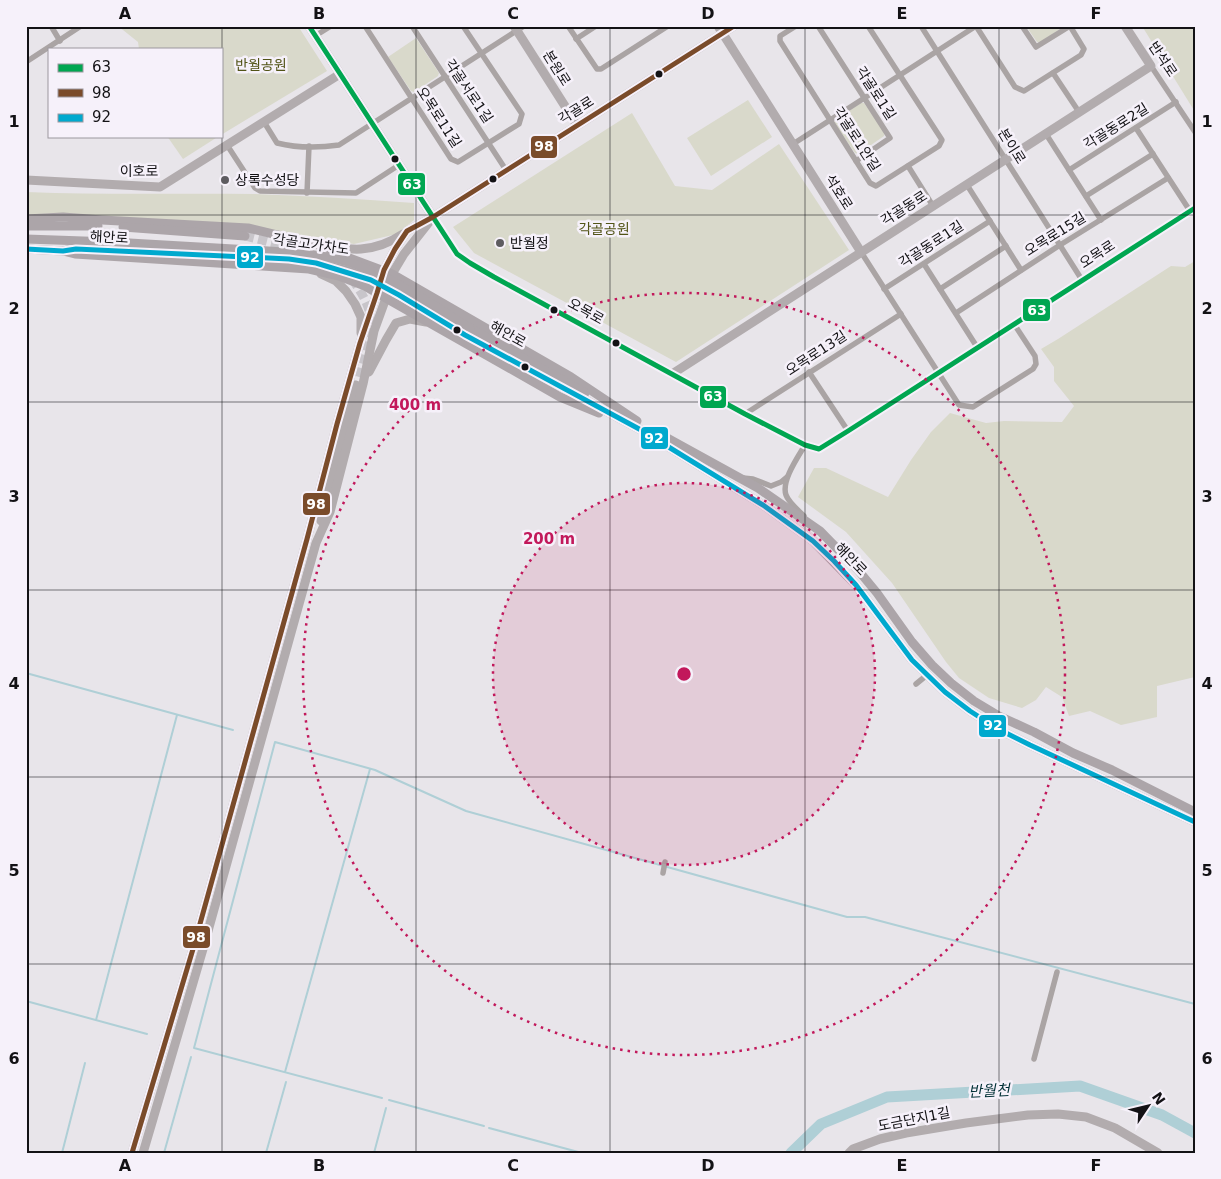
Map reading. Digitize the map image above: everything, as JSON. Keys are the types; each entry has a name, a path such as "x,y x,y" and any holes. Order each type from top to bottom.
{"main road":[{"name":"오목로","path":"309,26 433,217"},
{"name":"각골로","path":"388,272 395,249 408,231 577,126 720,30 734,26"},
{"name":"반석로","path":"1125,26 1151,66"},
{"name":"본원로","path":"518,28 577,126"},
{"name":"석호로","path":"720,30 861,252"},
{"name":"각골동로","path":"672,374 1151,66"},
{"name":"이호로","path":"26,180 160,187 340,74"},
{"path":"26,220 63,217 248,228 323,246 361,249 397,238 408,231"},
{"name":"각골로","path":"388,272 433,217"},
{"path":"26,226 88,225 245,236"},
{"name":"해안로","path":"26,239 112,242 251,253"},
{"path":"323,246 336,253 388,272 413,286 571,377 641,427"},
{"name":"해안로","path":"26,249 251,253"},
{"path":"63,251 75,254 309,269 339,276 365,286 560,397 641,427"},
{"name":"각골고가차도","path":"251,253 294,253 355,264 388,279 468,332"},
{"path":"309,269 336,281 355,304 361,317 360,343"},
{"path":"132,1153 192,949 307,540 360,343 377,293 388,272"},
{"path":"143,1153 203,948 316,543 330,512 374,331 386,298 388,272"},
{"path":"401,307 394,297 394,287 401,283 413,286"},
{"path":"360,385 396,323 410,319 428,323"},
{"name":"해안로","path":"468,332 641,427 758,488 820,531 858,570 912,642 932,665 974,701 999,716 1195,812"},
{"name":"해안로","path":"641,427 763,505 813,541 856,585 912,660 945,692 970,711 998,729 1195,822"},
{"name":"도금단지1길","path":"849,1153 853,1149 866,1149 880,1139 966,1123 1028,1115 1058,1114 1086,1117 1115,1128 1151,1151"}],"street":[{"path":"51,26 60,41"},
{"path":"48,48 81,26"},
{"path":"316,36 331,26"},
{"name":"오목로11길","path":"365,26 451,159 458,162 519,124 522,114 463,26"},
{"name":"각골서로1길","path":"412,26 506,170"},
{"path":"568,26 596,69 601,69 668,26"},
{"path":"576,39 596,26"},
{"name":"각골로1안길","path":"796,26 780,36 780,41 870,183 876,186 939,146 942,140 868,26"},
{"name":"각골로1길","path":"818,26 890,138 856,161"},
{"name":"본이로","path":"922,26 1082,280"},
{"path":"793,144 976,26 1015,87 1024,92 1081,55 1084,49 1070,26 1036,47 1022,26"},
{"path":"264,122 278,142 287,145 322,147 339,145 518,28"},
{"path":"27,61 48,48"},
{"name":"반석로","path":"1151,66 1195,132"},
{"path":"1053,73 1079,112"},
{"name":"각골동로2길","path":"1069,170 1176,102"},
{"path":"1136,128 1168,178 1192,210"},
{"path":"1046,134 1101,220"},
{"path":"226,145 255,188 260,191 356,193 399,165"},
{"path":"307,193 309,146"},
{"path":"1086,196 1153,154"},
{"path":"908,166 933,206"},
{"name":"오목로15길","path":"956,313 1168,178"},
{"path":"967,184 1021,270"},
{"name":"오목로","path":"433,217 457,254 470,263 745,414 805,445 819,449 1192,210"},
{"name":"각골동로1길","path":"884,289 990,221"},
{"path":"940,289 1006,246"},
{"name":"석호로","path":"861,252 938,373"},
{"path":"924,264 977,347"},
{"name":"오목로13길","path":"745,414 901,314"},
{"path":"938,373 959,406 973,407 1033,369 1036,364 1035,356 1014,324"},
{"path":"809,372 848,431"},
{"path":"740,478 753,479 771,486 781,482 788,475 805,445"},
{"path":"788,475 785,488 786,495 790,502 815,527"},
{"path":"916,684 927,675"},
{"path":"662,873 665,862"},
{"path":"1034,1058 1057,972"}],"green space":[{"name":"반월공원","path":"118,26 298,26 327,71 222,134 222,48 139,48 138,42"},
{"path":"1026,26 1064,26 1040,43 1037,42"},
{"path":"1142,26 1195,26 1195,112"},
{"path":"416,38 439,73 438,76 414,92 411,91 388,57"},
{"path":"748,100 772,137 711,176 687,138"},
{"path":"861,103 864,103 885,133 884,136 858,154 855,153 834,123 835,120"},
{"name":"각골공원","path":"632,113 675,186 712,190 779,144 849,250 676,362 474,253 453,227"},
{"path":"168,138 216,138 183,159"},
{"path":"26,192 255,194 414,203 414,220 397,234 354,244 292,235 250,225 26,218"},
{"path":"1195,261 1195,677 1157,686 1157,717 1121,725 1090,711 1069,716 1062,697 1046,687 1036,700 1022,708 989,698 959,678 892,583 846,532 798,497 814,468 826,468 888,497 931,432 950,413 986,423 1004,421 1062,422 1074,406 1054,381 1054,367 1041,349 1171,266 1185,267"}],"waterway":[{"path":"26,673 233,730"},
{"path":"96,1020 177,715"},
{"path":"382,1098 194,1048 275,742 375,770 466,811 847,917 865,917 1195,1004"},
{"path":"285,1072 370,769"},
{"path":"26,1001 147,1034"},
{"path":"164,1153 191,1057"},
{"path":"62,1153 85,1063"},
{"path":"266,1153 286,1082"},
{"name":"반월천","path":"791,1153 821,1124 887,1097 1080,1086 1162,1115 1195,1133"},
{"path":"389,1100 484,1126"},
{"path":"374,1153 386,1108"},
{"path":"489,1128 582,1153"}],"tunnel":[{"path":"245,236 311,252"},
{"path":"352,279 360,291 370,315 368,341 356,385"}],"transit line":[{"name":"63","path":"309,26 457,254 494,277 745,414 805,445 819,449 1195,208"},
{"name":"98","path":"132,1153 193,949 360,343 384,270 395,249 407,231 433,217 734,26"},
{"name":"92","path":"26,249 63,251 76,249 289,259 316,263 371,280 465,335 641,430 763,505 813,541 834,561 856,585 912,660 945,692 970,711 998,729 1030,745 1195,822"}],"place":[{"name":"상록수성당","path":"225,180"},
{"name":"반월정","path":"500,243"}]}
